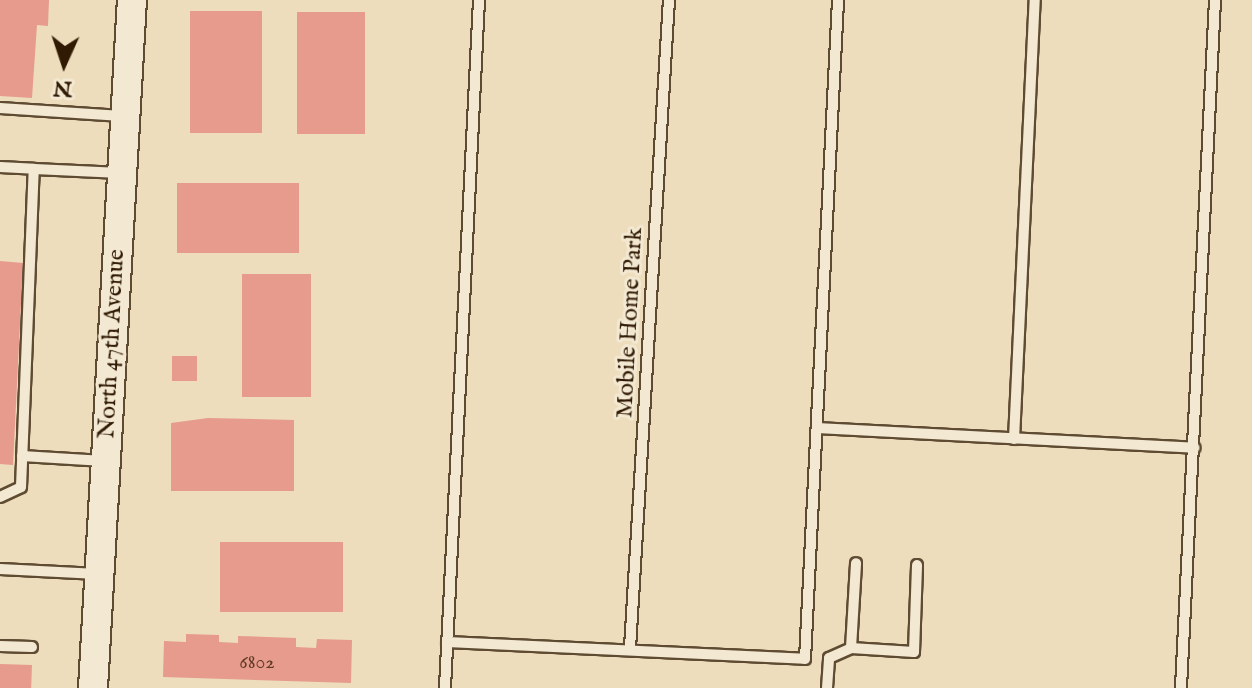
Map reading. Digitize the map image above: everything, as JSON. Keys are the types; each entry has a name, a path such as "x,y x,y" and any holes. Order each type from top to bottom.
{"street":[{"name":"North 47th Avenue","path":"93,688 132,0"}],"lane":[{"path":"445,688 479,0"},
{"name":"Mobile Home Park","path":"630,648 669,0"},
{"path":"447,642 630,648 805,659 838,0"},
{"path":"1014,439 1035,0"},
{"path":"1181,688 1215,0"},
{"path":"0,108 125,116"},
{"path":"0,167 122,173"},
{"path":"0,497 21,487 34,169"},
{"path":"817,428 1194,448"},
{"path":"22,456 106,461"},
{"path":"851,648 856,563"},
{"path":"827,688 829,658 851,648 914,652 917,565"},
{"path":"0,569 99,574"},
{"path":"0,646 32,647"}],"building":[{"path":"0,0 49,0 48,26 37,25 32,98 0,96"},
{"path":"190,11 262,11 262,133 190,133"},
{"path":"297,12 365,12 365,134 297,134"},
{"path":"177,183 299,183 299,253 177,253"},
{"path":"0,261 23,263 13,465 0,464"},
{"path":"242,274 311,274 311,397 242,397"},
{"path":"172,356 197,356 197,381 172,381"},
{"path":"208,418 294,420 294,491 171,491 171,423"},
{"path":"220,542 343,542 343,612 220,612"},
{"path":"186,634 219,635 219,642 238,643 238,636 296,638 296,647 316,648 317,639 352,640 351,683 163,677 164,641 186,642"},
{"path":"0,664 32,665 31,688 0,688"}]}
